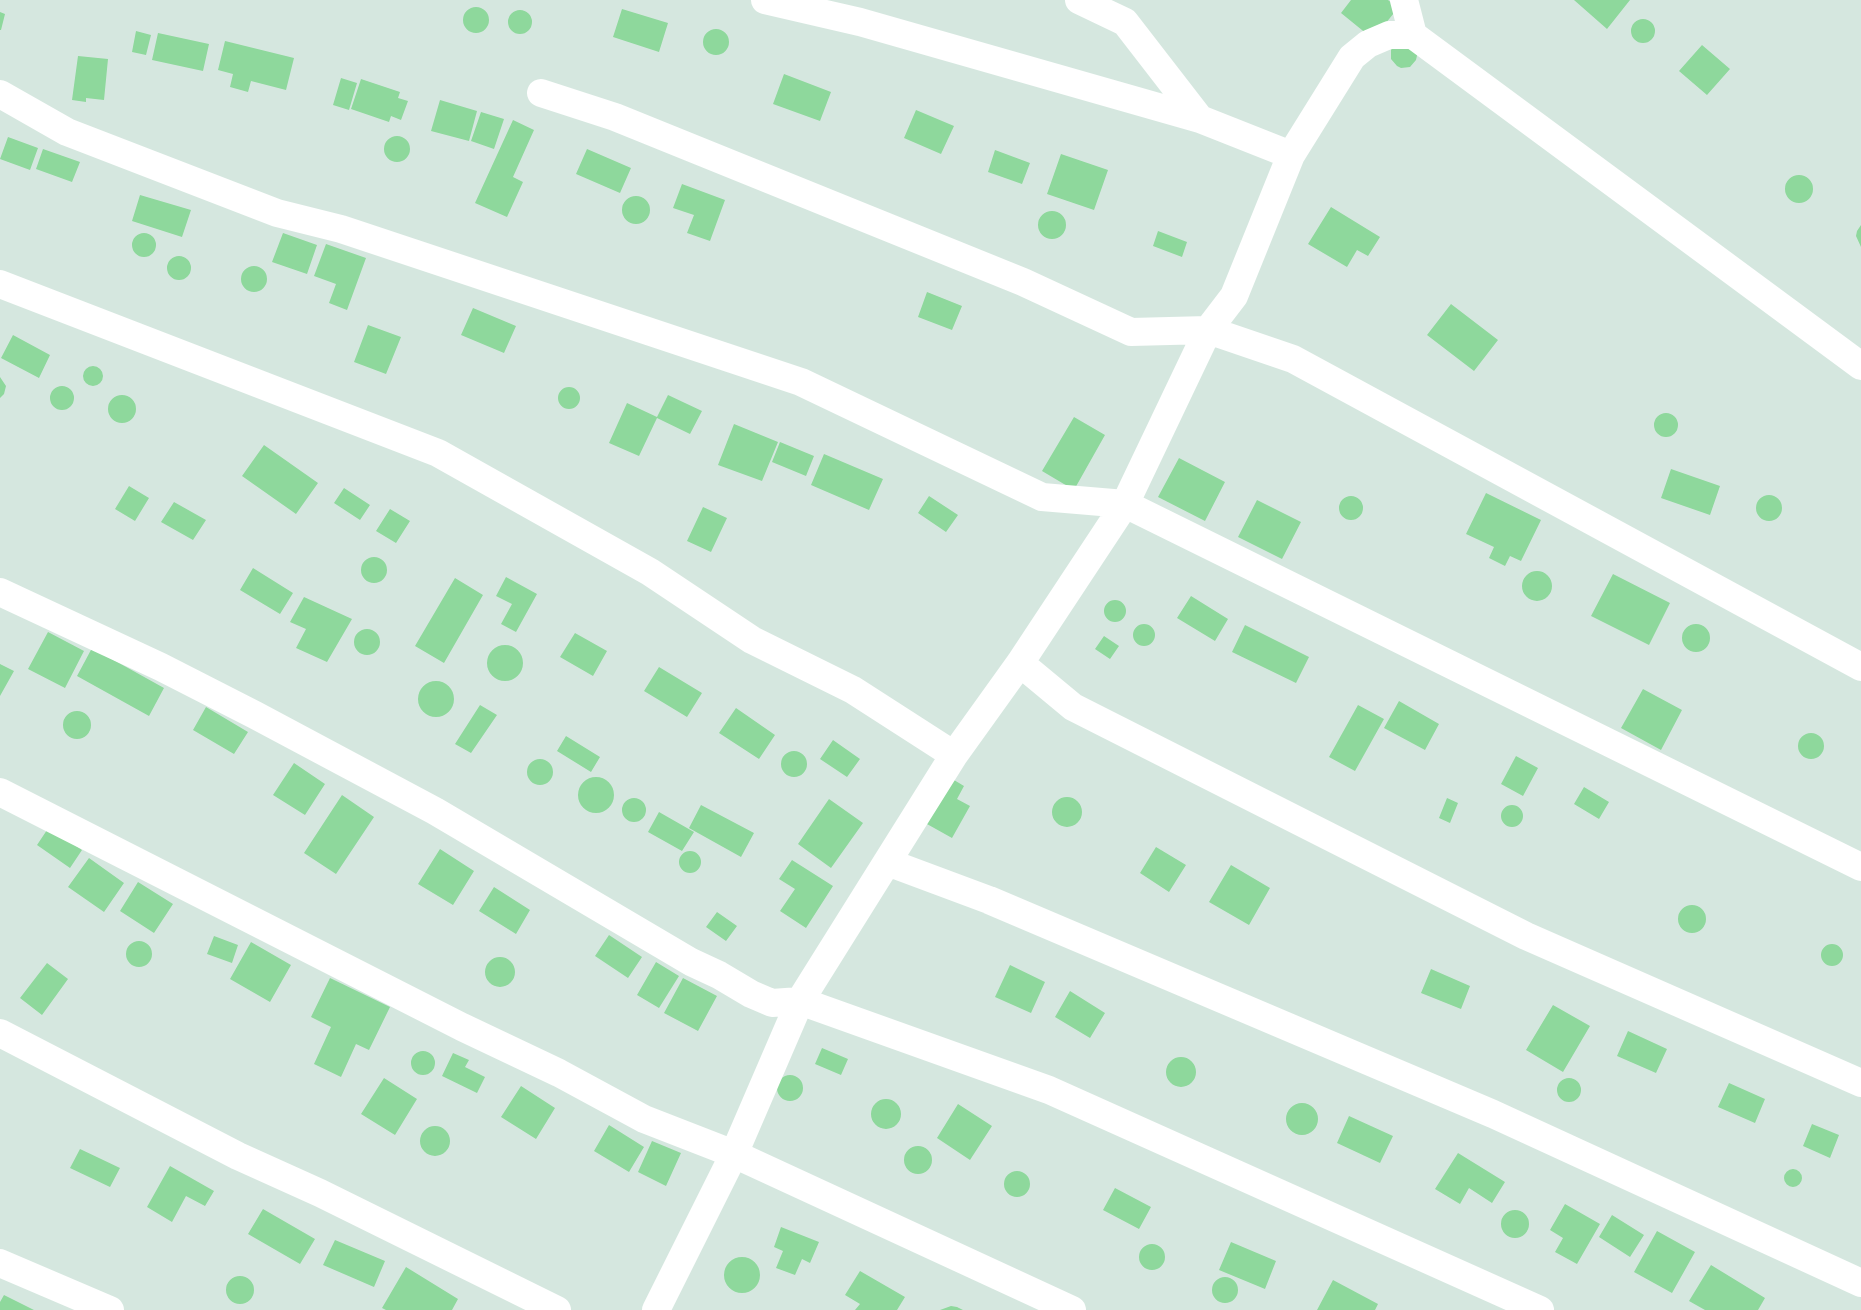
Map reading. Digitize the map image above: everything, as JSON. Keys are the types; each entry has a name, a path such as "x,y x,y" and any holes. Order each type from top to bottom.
{"street":[{"path":"765,0 860,22 1200,119 1291,155"},
{"path":"1079,0 1124,11 1200,119"},
{"path":"1404,0 1413,35"},
{"path":"656,1310 734,1154 800,1001 954,755 1020,663 1125,504 1208,330 1234,296 1291,155 1352,57 1368,44 1389,35 1413,35 1861,366"},
{"path":"541,93 615,117 986,267 1131,332 1208,330 1294,359 1861,667"},
{"path":"0,94 67,132 277,213 341,229 802,382 1042,497 1125,504 1861,867"},
{"path":"0,284 438,453 650,572 752,640 853,690 954,755"},
{"path":"0,592 178,676 426,807 691,962 751,994 772,1003 800,1001 1048,1090 1540,1310"},
{"path":"1020,663 1073,707 1526,936 1861,1083"},
{"path":"0,792 454,1022 559,1073 644,1119 734,1154 1072,1310"},
{"path":"887,862 989,900 1493,1114 1861,1283"},
{"path":"0,1033 238,1156 320,1193 557,1310"},
{"path":"0,1263 110,1310"}],"building":[{"path":"1351,0 1388,0 1398,8 1373,39 1341,13"},
{"path":"1574,0 1630,0 1607,29"},
{"path":"476,7 486,10 489,20 486,30 476,33 466,30 463,20 466,10"},
{"path":"622,9 668,23 659,52 613,37"},
{"path":"520,10 529,13 532,22 529,31 520,34 511,31 508,22 511,13"},
{"path":"0,12 5,14 1,30 0,30"},
{"path":"1643,19 1652,22 1655,31 1652,40 1643,43 1634,40 1631,31 1634,22"},
{"path":"716,29 725,33 729,42 725,51 716,55 707,51 703,42 707,33"},
{"path":"136,31 151,35 146,55 132,52"},
{"path":"158,33 209,44 203,71 152,60"},
{"path":"225,41 294,58 286,90 251,81 248,92 230,87 233,74 218,70"},
{"path":"1396,43 1418,51 1416,60 1410,67 1401,68 1391,59 1391,50"},
{"path":"1702,45 1730,69 1707,95 1679,71"},
{"path":"78,56 108,59 104,100 86,98 86,102 72,100"},
{"path":"784,74 831,92 820,121 773,104"},
{"path":"341,78 357,83 349,110 333,105"},
{"path":"361,79 400,92 398,98 408,101 401,120 391,116 389,122 351,109"},
{"path":"440,100 477,111 469,141 431,131"},
{"path":"916,110 954,126 941,154 904,138"},
{"path":"481,112 504,119 494,149 471,141"},
{"path":"513,120 534,130 513,177 523,182 507,217 475,203"},
{"path":"397,136 406,140 410,149 406,158 397,162 388,158 384,149 388,140"},
{"path":"8,137 38,148 30,170 0,159"},
{"path":"43,149 80,162 72,182 36,169"},
{"path":"587,149 631,168 620,193 576,174"},
{"path":"995,150 1030,163 1022,184 988,172"},
{"path":"1061,154 1108,170 1094,210 1047,194"},
{"path":"1799,175 1809,179 1813,189 1809,199 1799,203 1789,199 1785,189 1789,179"},
{"path":"682,184 725,200 710,241 687,233 694,215 673,208"},
{"path":"140,195 191,210 182,237 132,221"},
{"path":"636,196 646,200 650,210 646,220 636,224 626,220 622,210 626,200"},
{"path":"1331,207 1380,237 1368,256 1357,250 1347,267 1308,244"},
{"path":"1052,211 1062,215 1066,225 1062,235 1052,239 1042,235 1038,225 1042,215"},
{"path":"1861,225 1861,247 1856,236"},
{"path":"1158,231 1187,242 1182,257 1153,246"},
{"path":"144,233 149,234 155,240 155,250 149,256 144,257 139,256 133,250 132,245 133,240 139,234"},
{"path":"283,233 317,245 307,274 272,262"},
{"path":"326,244 366,258 347,310 329,303 336,284 314,276"},
{"path":"179,256 184,257 190,263 190,273 184,279 179,280 174,279 168,273 167,268 168,263 174,257"},
{"path":"254,266 264,269 267,279 264,289 254,292 244,289 241,279 244,269"},
{"path":"927,292 962,306 952,330 918,317"},
{"path":"1451,304 1498,340 1474,371 1427,335"},
{"path":"473,308 516,326 504,353 461,335"},
{"path":"368,325 401,337 386,374 354,362"},
{"path":"13,335 50,355 39,378 1,358"},
{"path":"93,366 100,369 103,376 100,383 93,386 86,383 83,376 86,369"},
{"path":"0,377 6,386 4,394 0,398"},
{"path":"62,386 67,387 73,393 73,403 67,409 62,410 57,409 51,403 50,398 51,393 57,387"},
{"path":"569,387 577,390 580,398 577,406 569,409 561,406 558,398 561,390"},
{"path":"122,395 132,399 136,409 132,419 122,423 112,419 108,409 112,399"},
{"path":"668,395 702,411 690,434 657,418 639,456 609,443 627,403 657,417"},
{"path":"1666,413 1671,414 1677,420 1677,430 1671,436 1666,437 1661,436 1655,430 1654,425 1655,420 1661,414"},
{"path":"1074,417 1105,435 1074,490 1042,471"},
{"path":"734,424 778,442 762,481 718,465"},
{"path":"780,442 814,456 806,476 772,462"},
{"path":"264,445 318,483 296,514 242,476"},
{"path":"824,454 883,479 869,510 811,485"},
{"path":"1179,458 1225,482 1205,521 1158,497"},
{"path":"1671,469 1720,486 1710,515 1661,498"},
{"path":"129,486 149,498 135,521 115,509"},
{"path":"344,488 370,505 360,520 334,503"},
{"path":"1486,493 1541,520 1521,561 1510,556 1505,566 1489,558 1494,547 1466,534"},
{"path":"1769,495 1778,499 1782,508 1778,517 1769,521 1760,517 1756,508 1760,499"},
{"path":"929,496 958,515 946,532 918,513"},
{"path":"1351,496 1360,499 1363,508 1360,517 1351,520 1342,517 1339,508 1342,499"},
{"path":"1257,500 1301,522 1282,559 1238,537"},
{"path":"174,502 206,520 193,540 161,522"},
{"path":"703,507 727,518 711,552 687,541"},
{"path":"390,509 410,521 396,543 376,531"},
{"path":"374,557 383,561 387,570 383,579 374,583 365,579 361,570 365,561"},
{"path":"253,568 293,593 280,614 240,590"},
{"path":"1537,571 1548,575 1552,586 1548,597 1537,601 1526,597 1522,586 1526,575"},
{"path":"1613,574 1670,603 1649,645 1591,616"},
{"path":"506,577 537,594 516,632 501,624 512,604 496,596"},
{"path":"455,578 483,595 444,663 415,646"},
{"path":"1191,596 1228,619 1215,641 1177,618"},
{"path":"304,597 352,619 327,662 296,648 306,629 290,622"},
{"path":"1115,600 1123,603 1126,611 1123,619 1115,622 1107,619 1104,611 1107,603"},
{"path":"1144,624 1152,627 1155,635 1152,643 1144,646 1136,643 1133,635 1136,627"},
{"path":"1696,624 1706,628 1710,638 1706,648 1696,652 1686,648 1682,638 1686,628"},
{"path":"1245,625 1309,657 1296,683 1232,652"},
{"path":"367,629 376,633 380,642 376,651 367,655 358,651 354,642 358,633"},
{"path":"48,632 84,651 65,688 28,669"},
{"path":"575,633 607,651 593,676 560,657"},
{"path":"1104,636 1119,646 1110,659 1095,649"},
{"path":"505,645 512,646 518,650 522,656 522,670 518,676 512,680 505,681 498,680 492,676 488,670 487,663 488,656 492,650 498,646"},
{"path":"92,648 164,688 149,716 77,676"},
{"path":"0,664 14,671 0,696"},
{"path":"659,667 702,693 687,717 644,691"},
{"path":"436,681 443,682 449,686 453,692 453,706 449,712 443,716 436,717 429,716 423,712 419,706 418,699 419,692 423,686 429,682"},
{"path":"1643,689 1682,710 1661,750 1621,728"},
{"path":"1399,701 1439,724 1425,750 1384,728"},
{"path":"480,705 497,715 471,753 455,744"},
{"path":"1358,705 1384,719 1355,771 1329,757"},
{"path":"206,707 248,732 234,754 193,730"},
{"path":"736,708 775,735 759,759 719,733"},
{"path":"77,711 87,715 91,725 87,735 77,739 67,735 63,725 67,715"},
{"path":"1811,733 1820,737 1824,746 1820,755 1811,759 1802,755 1798,746 1802,737"},
{"path":"566,736 600,757 591,772 557,751"},
{"path":"833,740 860,759 847,777 820,759"},
{"path":"794,751 803,755 807,764 803,773 794,777 785,773 781,764 785,755"},
{"path":"1516,756 1538,768 1523,796 1501,784"},
{"path":"540,759 549,763 553,772 549,781 540,785 531,781 527,772 531,763"},
{"path":"294,763 325,784 305,815 273,795"},
{"path":"944,774 964,786 957,799 970,806 952,838 918,819"},
{"path":"596,777 603,778 609,782 613,788 613,802 609,808 603,812 596,813 589,812 583,808 579,802 578,795 579,788 583,782 589,778"},
{"path":"1584,787 1609,802 1599,819 1574,804"},
{"path":"342,795 374,817 336,874 304,853"},
{"path":"1067,797 1078,801 1082,812 1078,823 1067,827 1056,823 1052,812 1056,801"},
{"path":"634,798 643,801 646,810 643,819 634,822 625,819 622,810 625,801"},
{"path":"1447,798 1458,803 1450,823 1439,818"},
{"path":"829,799 863,823 831,868 798,844"},
{"path":"701,805 754,833 741,857 689,828"},
{"path":"1512,805 1520,808 1523,816 1520,824 1512,827 1504,824 1501,816 1504,808"},
{"path":"659,812 694,832 682,851 648,832"},
{"path":"49,827 82,850 70,868 37,845"},
{"path":"1156,847 1186,865 1169,892 1140,873"},
{"path":"440,849 474,871 453,905 418,884"},
{"path":"690,851 698,854 701,862 698,870 690,873 682,870 679,862 682,854"},
{"path":"89,858 124,883 104,912 68,887"},
{"path":"792,860 833,886 806,928 780,911 795,889 779,879"},
{"path":"1231,865 1270,888 1249,925 1209,902"},
{"path":"138,882 173,904 154,933 120,911"},
{"path":"494,887 530,910 516,934 479,911"},
{"path":"1692,905 1702,909 1706,919 1702,929 1692,933 1682,929 1678,919 1682,909"},
{"path":"717,912 737,926 726,941 706,927"},
{"path":"609,935 642,957 628,978 595,956"},
{"path":"214,936 238,945 232,963 207,954"},
{"path":"139,941 149,944 152,954 149,964 139,967 129,964 126,954 129,944"},
{"path":"251,942 291,965 270,1002 230,979"},
{"path":"1832,944 1840,947 1843,955 1840,963 1832,966 1824,963 1821,955 1824,947"},
{"path":"500,957 511,961 515,972 511,983 500,987 489,983 485,972 489,961"},
{"path":"656,962 679,976 659,1008 637,995"},
{"path":"47,963 68,979 42,1015 20,998"},
{"path":"1010,965 1045,982 1031,1013 995,997"},
{"path":"1431,969 1470,986 1461,1009 1421,993"},
{"path":"330,978 390,1007 369,1050 356,1044 341,1077 314,1064 331,1027 311,1017"},
{"path":"683,978 717,996 698,1031 664,1013"},
{"path":"1070,991 1105,1013 1090,1038 1055,1017"},
{"path":"1553,1005 1590,1026 1563,1072 1526,1050"},
{"path":"1628,1031 1667,1049 1656,1073 1617,1056"},
{"path":"822,1048 848,1059 841,1075 815,1064"},
{"path":"423,1051 432,1054 435,1063 432,1072 423,1075 414,1072 411,1063 414,1054"},
{"path":"453,1053 469,1060 465,1067 485,1077 477,1093 442,1076"},
{"path":"1181,1057 1187,1058 1195,1066 1195,1078 1187,1086 1181,1087 1175,1086 1167,1078 1166,1072 1167,1066 1175,1058"},
{"path":"790,1075 799,1079 803,1088 799,1097 790,1101 781,1097 777,1088 781,1079"},
{"path":"384,1078 417,1099 395,1135 361,1114"},
{"path":"1569,1078 1577,1082 1581,1090 1577,1098 1569,1102 1561,1098 1557,1090 1561,1082"},
{"path":"1729,1083 1765,1099 1755,1123 1718,1107"},
{"path":"521,1086 555,1108 536,1139 501,1117"},
{"path":"886,1099 892,1100 900,1108 900,1120 892,1128 886,1129 880,1128 872,1120 871,1114 872,1108 880,1100"},
{"path":"1302,1103 1308,1104 1313,1108 1317,1113 1317,1125 1313,1130 1308,1134 1302,1135 1296,1134 1291,1130 1287,1125 1286,1119 1287,1113 1291,1108 1296,1104"},
{"path":"958,1104 992,1126 970,1160 937,1138"},
{"path":"1349,1116 1393,1136 1380,1163 1337,1143"},
{"path":"1812,1124 1839,1135 1830,1158 1803,1146"},
{"path":"609,1125 644,1147 629,1172 594,1151"},
{"path":"435,1126 446,1130 450,1141 446,1152 435,1156 424,1152 420,1141 424,1130"},
{"path":"652,1141 681,1153 666,1186 638,1172"},
{"path":"918,1146 928,1150 932,1160 928,1170 918,1174 908,1170 904,1160 908,1150"},
{"path":"80,1149 120,1168 110,1187 70,1168"},
{"path":"1458,1153 1505,1182 1492,1203 1469,1188 1460,1204 1435,1189"},
{"path":"170,1166 214,1191 205,1206 186,1196 172,1222 147,1207"},
{"path":"1793,1169 1799,1172 1802,1178 1799,1184 1793,1187 1787,1184 1784,1178 1787,1172"},
{"path":"1017,1171 1026,1175 1030,1184 1026,1193 1017,1197 1008,1193 1004,1184 1008,1175"},
{"path":"1115,1188 1151,1207 1139,1229 1103,1210"},
{"path":"1565,1204 1600,1224 1577,1264 1555,1252 1563,1238 1550,1230"},
{"path":"263,1209 315,1239 300,1264 248,1234"},
{"path":"1515,1210 1525,1214 1529,1224 1525,1234 1515,1238 1505,1234 1501,1224 1505,1214"},
{"path":"1612,1215 1644,1235 1630,1257 1599,1237"},
{"path":"781,1227 819,1242 810,1263 802,1259 795,1275 776,1268 783,1251 774,1247"},
{"path":"1657,1231 1695,1252 1672,1293 1634,1272"},
{"path":"335,1240 385,1261 374,1287 323,1265"},
{"path":"1231,1242 1276,1261 1265,1289 1219,1270"},
{"path":"1152,1244 1161,1248 1165,1257 1161,1266 1152,1270 1143,1266 1139,1257 1143,1248"},
{"path":"742,1257 749,1258 755,1262 759,1268 759,1282 755,1288 749,1292 742,1293 735,1292 729,1288 725,1282 724,1275 725,1268 729,1262 735,1258"},
{"path":"1711,1265 1765,1298 1758,1310 1705,1310 1689,1301"},
{"path":"406,1267 458,1299 452,1310 386,1310 382,1308"},
{"path":"860,1271 905,1297 897,1310 855,1310 860,1304 845,1295"},
{"path":"240,1276 250,1280 254,1290 250,1300 240,1304 230,1300 226,1290 230,1280"},
{"path":"1225,1277 1235,1280 1238,1290 1235,1300 1225,1303 1215,1300 1212,1290 1215,1280"},
{"path":"1333,1280 1378,1304 1375,1310 1317,1310"},
{"path":"4,1295 34,1310 0,1310 0,1302"},
{"path":"951,1306 957,1307 963,1310 940,1310"}]}
